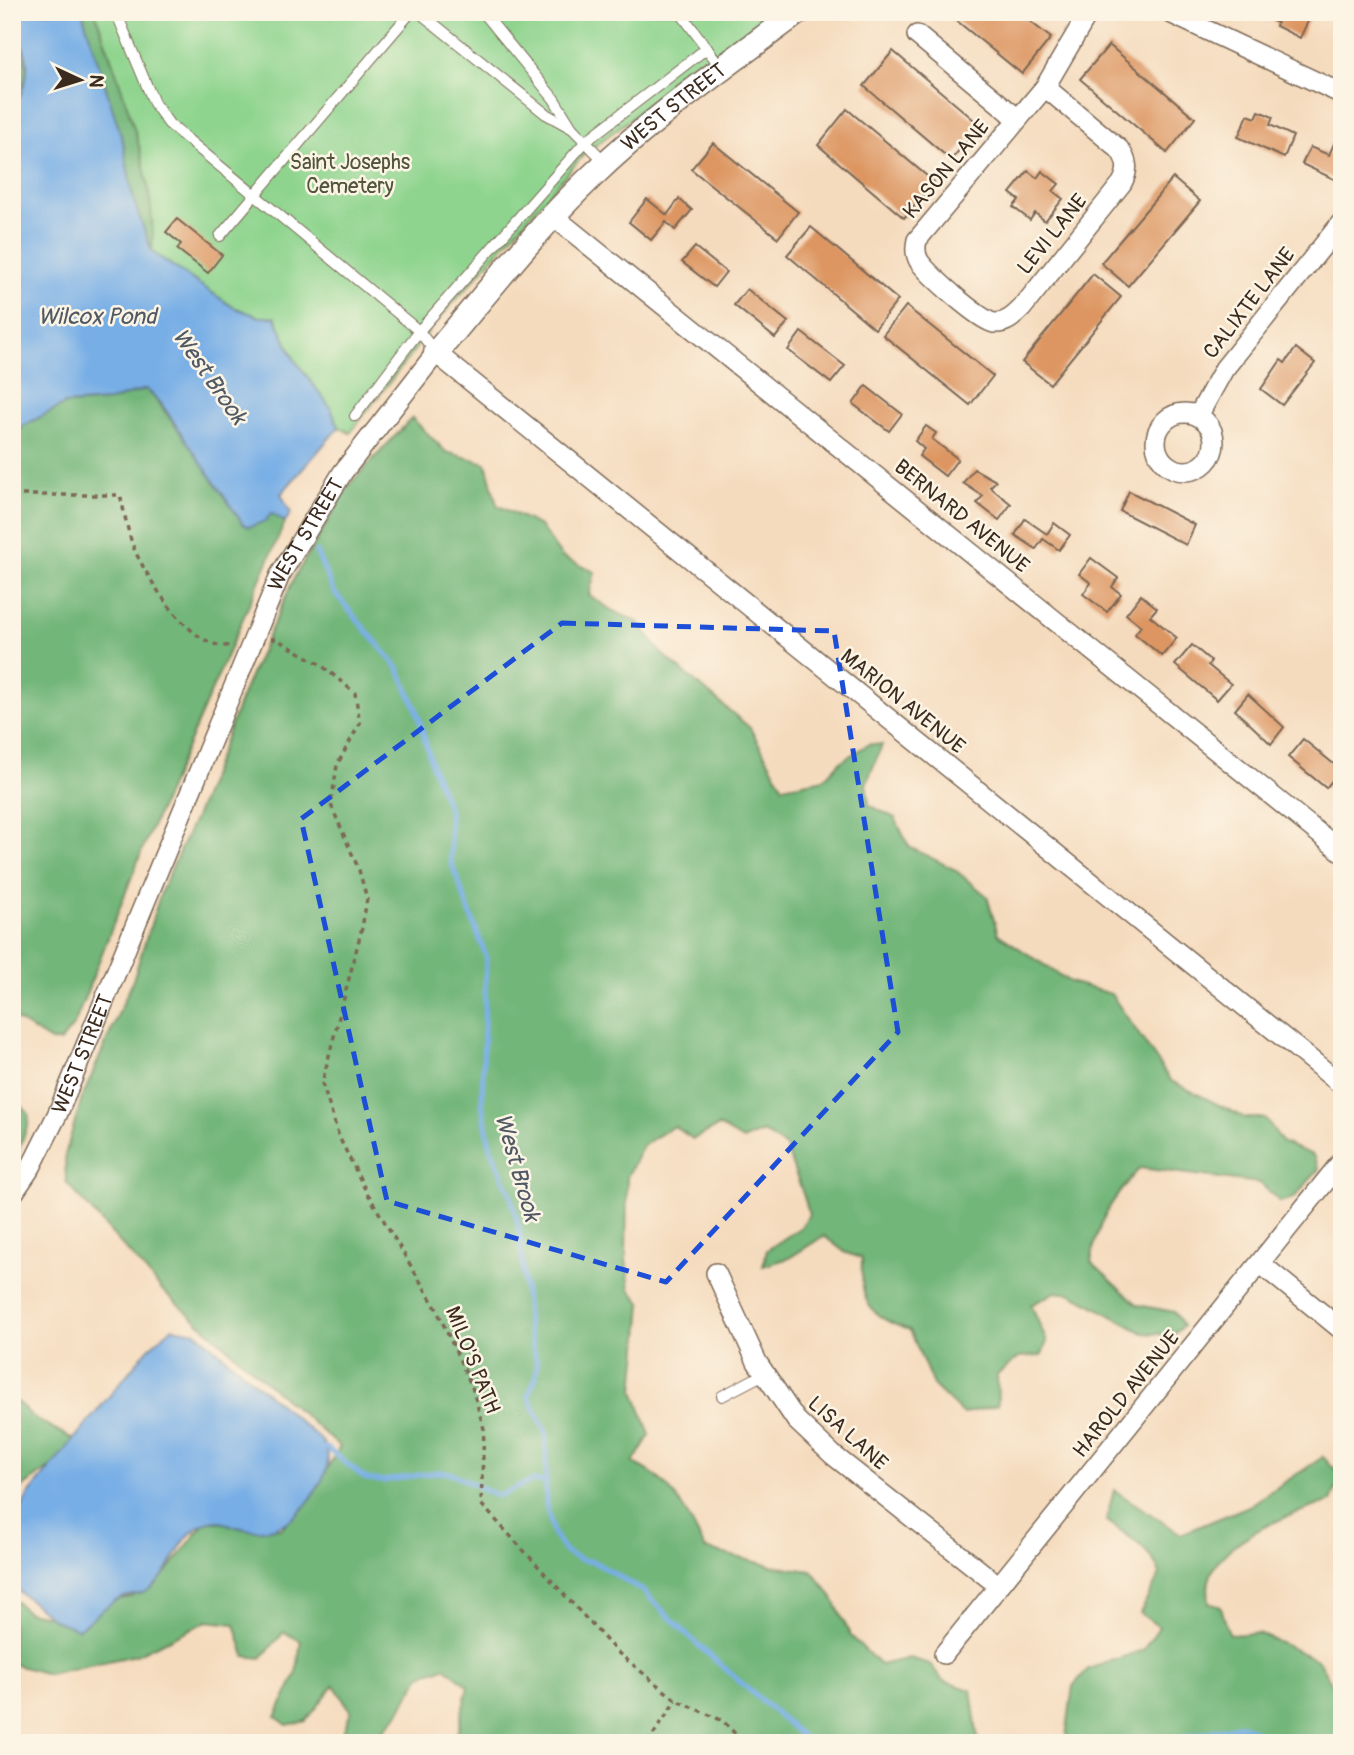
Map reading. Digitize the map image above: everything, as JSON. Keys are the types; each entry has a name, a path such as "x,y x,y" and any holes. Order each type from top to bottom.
{"street":[{"name":"WEST STREET","path":"12,1195 31,1167 58,1113 280,575 327,495 376,427 553,216 606,163 722,69 798,12"},
{"name":"KASON LANE","path":"915,252 917,240 924,228 1045,87 1089,12"},
{"path":"1168,12 1342,94"},
{"name":"KASON LANE","path":"917,35 1018,119"},
{"name":"LEVI LANE","path":"915,252 924,267 979,315 993,323 1007,321 1022,308 1122,183 1128,165 1119,149 1045,87"},
{"name":"BERNARD AVENUE","path":"553,216 1342,852"},
{"name":"CALIXTE LANE","path":"1198,416 1224,369 1342,222"},
{"name":"MARION AVENUE","path":"436,353 1342,1085"},
{"name":"HAROLD AVENUE","path":"944,1654 1342,1161"},
{"path":"1261,1264 1342,1330"},
{"name":"LISA LANE","path":"716,1273 764,1374 780,1399 811,1436 999,1586"}],"lane":[{"path":"116,12 161,114 254,195 419,331 436,353"},
{"path":"220,236 411,12"},
{"path":"419,12 546,114 573,129 606,163"},
{"path":"483,12 555,100 573,129"},
{"path":"680,12 722,69"},
{"path":"355,416 419,331 586,141 707,48"},
{"path":"722,1396 764,1374"}],"path":[{"name":"MILO'S PATH","path":"12,495 120,495 135,552 172,612 197,636 225,647 251,640 276,639 320,664 355,693 360,723 337,765 331,805 359,870 367,898 362,928 322,1083 339,1137 365,1189 436,1308 472,1387 484,1429 481,1504 616,1651 676,1700 723,1721 744,1743"},
{"path":"648,1743 676,1700"}],"highlighted area":[{"path":"562,623 834,631 898,1032 666,1282 387,1201 301,819"}],"green space":[{"name":"Saint Josephs Cemetery","path":"82,12 773,12 585,153 432,327 350,433 339,427 330,407 294,359 275,317 260,318 233,307 152,252"},
{"path":"82,12 95,12 135,130 149,193 152,252 133,199 123,142"},
{"path":"12,28 24,52 26,71 22,91 12,115"},
{"path":"146,389 249,527 271,513 285,522 145,843 74,1025 60,1042 51,1041 12,1017 12,443 23,426 65,404 109,401"},
{"path":"412,418 446,452 486,463 497,505 540,526 562,557 595,572 589,595 613,611 638,622 661,653 750,728 783,787 824,779 840,762 869,744 882,745 866,784 869,805 895,818 909,847 954,869 987,896 998,934 1070,982 1111,994 1171,1081 1245,1118 1265,1118 1283,1143 1313,1155 1319,1169 1294,1198 1280,1202 1260,1183 1140,1168 1107,1211 1091,1262 1138,1305 1174,1312 1183,1326 1173,1335 1143,1333 1072,1294 1055,1292 1031,1305 1047,1342 1041,1356 1019,1357 997,1375 998,1405 963,1414 933,1385 910,1330 884,1319 870,1306 863,1286 862,1258 846,1253 824,1236 789,1258 763,1266 767,1250 801,1227 809,1215 786,1147 763,1132 743,1140 719,1126 693,1139 674,1126 643,1145 627,1177 626,1260 630,1289 642,1304 634,1391 650,1435 633,1463 658,1478 677,1498 705,1549 772,1566 812,1571 832,1596 850,1635 880,1665 910,1658 930,1664 943,1681 971,1690 978,1740 998,1743 455,1743 468,1686 445,1667 421,1675 398,1714 372,1743 339,1743 351,1711 334,1685 306,1721 287,1725 276,1717 296,1674 301,1641 284,1632 261,1658 245,1656 235,1624 207,1621 136,1655 48,1674 12,1664 12,1598 27,1612 72,1620 100,1603 132,1597 166,1573 206,1521 281,1529 321,1479 340,1447 163,1291 66,1182 65,1155 82,1098 133,980 162,889 197,813 245,688 294,578 350,484"},
{"path":"13,1103 22,1106 29,1114 28,1125 12,1167"},
{"path":"12,1397 34,1418 73,1439 67,1455 12,1495 12,1429 15,1422 12,1419"},
{"path":"1323,1457 1342,1476 1331,1501 1279,1520 1242,1540 1215,1566 1208,1592 1209,1603 1221,1607 1229,1635 1258,1633 1318,1660 1342,1701 1342,1743 1065,1743 1073,1686 1088,1669 1143,1650 1159,1627 1140,1613 1160,1574 1145,1550 1106,1520 1114,1490 1181,1534 1249,1506"}],"water":[{"name":"Wilcox Pond","path":"12,12 82,12 123,142 133,199 152,252 233,307 260,317 275,317 294,359 330,407 339,427 281,494 291,513 285,522 271,513 266,521 249,527 243,524 160,402 146,389 109,401 65,404 23,426 12,443 12,115 25,83 27,66"},
{"path":"172,1328 196,1332 320,1439 327,1451 327,1469 310,1500 290,1520 266,1530 251,1530 216,1521 204,1524 188,1536 155,1585 142,1593 115,1601 78,1629 54,1620 16,1589 12,1577 16,1551 14,1522 29,1494 148,1349"}],"building":[{"path":"946,12 1018,12 1051,38 1022,74"},
{"path":"1268,12 1301,12 1310,17 1300,38 1276,26 1277,23 1265,17"},
{"path":"1109,45 1195,118 1167,153 1080,79"},
{"path":"893,51 980,125 951,160 864,86"},
{"path":"847,109 934,182 904,218 818,145"},
{"path":"1259,111 1273,117 1270,125 1293,136 1284,158 1238,137 1248,115 1256,118"},
{"path":"1336,139 1342,142 1342,183 1302,164 1310,147 1329,155"},
{"path":"713,143 798,212 778,238 691,169"},
{"path":"1028,171 1037,178 1042,171 1059,184 1053,191 1063,199 1045,221 1035,213 1030,220 1013,207 1019,200 1010,193"},
{"path":"1173,178 1200,201 1128,286 1101,263"},
{"path":"647,199 667,215 679,199 692,210 675,230 666,222 651,240 629,222"},
{"path":"177,219 222,255 208,273 177,249 181,244 166,232"},
{"path":"811,227 898,300 875,329 787,255"},
{"path":"695,247 726,272 714,287 682,262"},
{"path":"1093,274 1121,297 1050,384 1022,362"},
{"path":"747,289 788,322 775,338 734,305"},
{"path":"906,306 993,376 970,405 883,335"},
{"path":"801,332 845,366 831,383 788,350"},
{"path":"1296,348 1315,363 1282,405 1261,389 1281,360 1285,363"},
{"path":"866,386 902,414 889,431 853,404"},
{"path":"926,426 936,433 932,439 958,459 945,476 919,456 924,449 915,441"},
{"path":"974,469 996,481 990,487 1011,504 999,520 977,503 983,496 963,483"},
{"path":"1129,491 1195,525 1186,545 1120,511"},
{"path":"1025,519 1047,534 1054,523 1070,535 1059,550 1043,539 1036,549 1015,535"},
{"path":"1091,558 1118,578 1112,587 1121,594 1107,612 1083,594 1091,583 1079,574"},
{"path":"1141,595 1157,608 1150,616 1177,638 1162,656 1135,634 1141,626 1126,614"},
{"path":"1192,645 1211,661 1208,665 1231,684 1217,700 1175,665"},
{"path":"1248,694 1284,727 1271,744 1235,710"},
{"path":"1303,739 1341,770 1326,788 1288,757"}],"waterway":[{"name":"West Brook","path":"316,552 334,592 398,668 416,708 432,766 449,810 451,862 486,956 482,1104 490,1146 511,1196 520,1234 528,1328 537,1363 536,1377 528,1396 546,1432 546,1504 553,1533 565,1552 581,1560 594,1562 642,1590 698,1645 810,1743"},
{"path":"323,1449 327,1448 366,1479 383,1481 438,1472 451,1473 498,1496 532,1481 546,1482"},
{"name":"West Brook","path":"1176,1743 1180,1738 1243,1725 1278,1743"}]}
